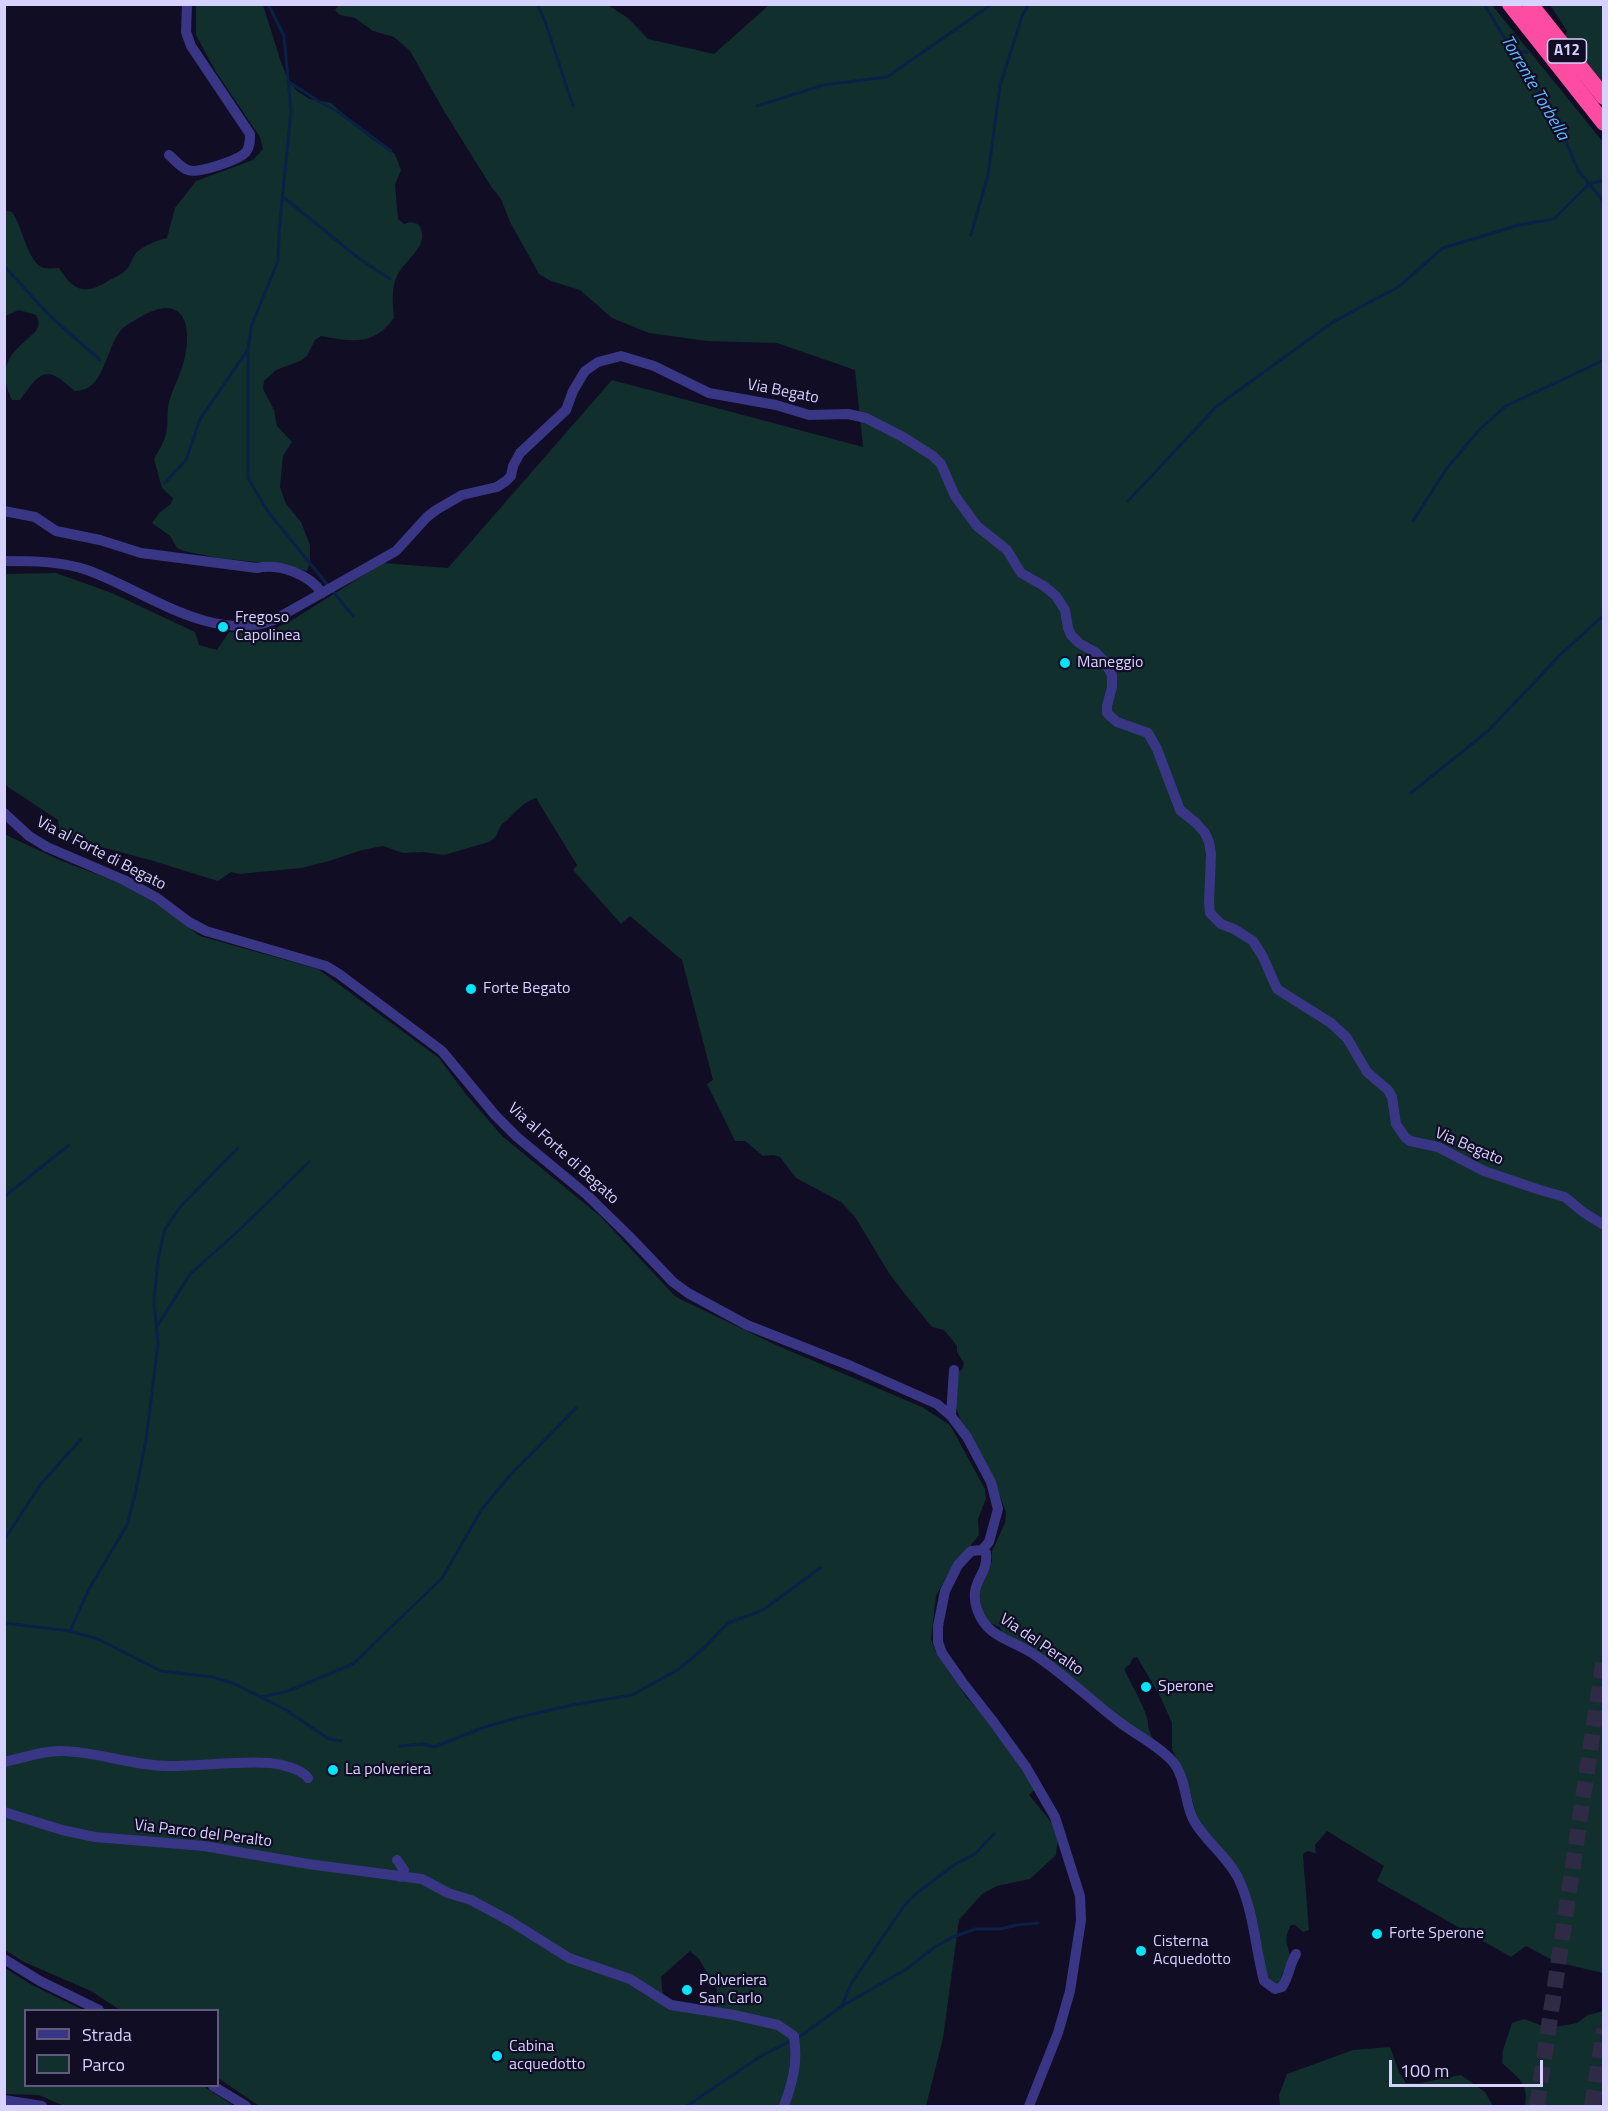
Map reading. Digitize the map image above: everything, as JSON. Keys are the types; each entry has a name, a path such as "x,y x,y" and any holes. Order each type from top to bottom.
{"highway":[{"name":"A12","path":"1510,4 1604,123"},
{"name":"A12","path":"1530,4 1604,98"}],"street":[{"path":"169,155 185,170 193,171 222,165 245,154 250,143 250,134 191,46 186,32 187,4"},
{"name":"Via Begato","path":"322,592 396,551 436,510 462,495 496,487 506,481 511,476 520,453 562,415 585,371 598,362 614,356 628,357 654,366 710,393 776,405 809,415 848,414 866,418 903,437 940,464 955,496 977,526 1007,550 1022,573 1056,596 1065,610 1071,634 1080,643 1101,656 1112,675 1107,713 1117,722 1148,734 1157,749 1180,810 1205,833 1211,854 1210,913 1221,924 1253,942 1263,957 1277,989 1331,1023 1347,1038 1367,1072 1388,1090 1392,1097 1396,1124 1405,1137 1410,1141 1438,1147 1484,1171 1565,1197 1604,1225"},
{"path":"4,511 35,517 56,531 118,545 141,553 289,570 317,585 322,592 274,620 260,625 239,626 183,614 89,571 67,564 4,561"},
{"name":"Via al Forte di Begato","path":"4,813 29,836 48,847 124,880 157,898 189,922 206,931 326,966 339,974 442,1051 510,1130 587,1195 673,1282 688,1293 747,1325 851,1366 937,1404 951,1416 967,1437 991,1482 998,1509 989,1542 982,1550"},
{"path":"951,1416 954,1370"},
{"path":"982,1550 972,1551 958,1565 945,1591 938,1626 938,1642 942,1653 963,1683 1026,1767 1055,1817 1080,1896 1081,1920 1070,1991 1058,2033 1029,2106"},
{"name":"Via del Peralto","path":"982,1550 986,1553 987,1562 975,1584 974,1594 977,1610 983,1622 995,1635 1030,1652 1071,1681 1118,1721 1171,1760 1183,1782 1194,1821 1238,1878 1255,1928 1264,1981 1275,1989 1282,1987 1290,1976 1296,1954"},
{"path":"4,1762 47,1752 63,1751 107,1755 126,1765 277,1763 301,1772 308,1778"},
{"name":"Via Parco del Peralto","path":"4,1812 62,1830 95,1837 204,1846 308,1864 422,1879 448,1893 471,1900 510,1921 568,1958 630,1979 671,2005 778,2025 794,2036 797,2056 793,2081 784,2106"},
{"path":"397,1860 404,1870 400,1877"},
{"path":"4,1959 40,1981 97,2009"},
{"path":"216,2087 246,2106"},
{"path":"4,2100 42,2106"}],"green space":[{"path":"196,5 263,5 281,62 287,77 297,91 310,99 331,103 369,137 395,154 401,170 395,185 398,219 404,224 411,222 418,224 422,231 420,245 395,281 394,318 386,327 370,338 362,340 343,340 321,336 315,340 307,356 276,370 264,381 263,389 274,410 277,426 292,442 283,456 280,487 286,504 301,522 310,545 310,562 307,571 285,565 218,558 184,551 177,548 170,536 152,523 160,512 171,504 173,498 162,488 154,459 165,437 169,403 187,347 185,322 180,313 172,309 160,309 144,315 123,328 98,377 92,385 84,389 74,391 57,377 44,374 33,383 20,400 12,400 6,383 8,362 17,349 36,331 39,323 36,315 19,310 5,316 4,210 12,212 16,218 29,251 38,265 46,268 59,268 74,286 92,288 124,272 140,249 167,238 175,208 196,181 253,160 263,149 260,137 216,72 196,35"},
{"path":"339,5 608,5 628,18 648,39 714,54 769,5 1492,5 1603,142 1603,1973 1556,1962 1526,1946 1511,1957 1377,1881 1384,1866 1327,1831 1315,1845 1316,1854 1309,1851 1303,1856 1309,1930 1303,1932 1295,1925 1291,1925 1287,1937 1290,1963 1282,1974 1279,1984 1272,1986 1266,1972 1247,1887 1199,1824 1189,1788 1172,1749 1172,1723 1161,1698 1137,1657 1133,1658 1125,1671 1143,1707 1156,1747 1002,1633 1000,1627 985,1621 978,1592 992,1561 992,1551 1005,1523 1006,1512 991,1473 961,1422 955,1403 959,1371 962,1370 964,1363 957,1352 957,1346 944,1330 932,1327 908,1298 889,1273 855,1217 841,1202 796,1178 780,1157 763,1156 745,1141 735,1141 707,1084 713,1080 682,960 630,916 621,924 573,870 577,865 536,798 518,809 502,824 496,836 489,842 444,855 423,852 403,853 383,846 301,868 239,874 231,872 218,881 60,836 58,820 5,785 4,574 56,573 112,593 195,632 199,645 217,650 229,632 262,634 289,622 383,563 448,568 612,380 863,447 855,370 777,343 707,341 649,333 612,318 580,290 551,281 539,274 510,222 501,199 444,111 410,51 394,37 373,31 355,18 340,15 335,10"},
{"path":"1550,5 1603,5 1603,85 1563,39 1567,31"},
{"path":"4,834 62,861 120,883 162,907 200,936 318,969 439,1058 502,1136 600,1216 676,1297 776,1345 922,1407 950,1425 985,1489 986,1499 978,1519 979,1535 948,1574 936,1596 931,1639 935,1650 967,1698 988,1720 1035,1789 1029,1795 1052,1823 1058,1838 1056,1855 1030,1879 997,1886 982,1894 959,1920 943,2038 926,2106 259,2106 219,2079 219,2009 118,2009 91,1991 24,1962 5,1950","holes":["690,1951 699,1959 717,1990 714,2017 664,2006 661,1977"]},
{"path":"5,1968 32,1985 81,2009 24,2009 24,2087 205,2087 234,2106 64,2106 39,2095 5,2094"},
{"path":"1603,2011 1603,2106 1525,2106 1524,2086 1502,2063 1503,2050 1512,2023 1524,2019 1549,2028 1577,2023 1588,2015"},
{"path":"1390,2047 1399,2072 1406,2083 1420,2083 1461,2075 1485,2092 1493,2106 1280,2106 1279,2095 1287,2074 1353,2050"}],"waterway":[{"path":"268,4 284,36 291,111 278,261 251,327 248,350 248,478 268,512 353,616"},
{"path":"537,4 545,21 573,106"},
{"path":"757,106 823,85 887,77 992,4"},
{"path":"971,235 988,175 1000,86 1022,16 1029,4"},
{"name":"Torrente Torbella","path":"1484,4 1562,132 1578,170 1604,202"},
{"path":"1514,52 1527,52"},
{"path":"289,82 340,113 391,151"},
{"path":"1128,501 1217,406 1333,322 1398,287 1443,248 1519,225 1554,219 1589,184 1604,180"},
{"path":"282,196 361,260 390,279"},
{"path":"4,266 50,316 100,360"},
{"path":"165,483 186,460 200,419 247,351"},
{"path":"1413,521 1447,468 1480,429 1506,406 1604,360"},
{"path":"1411,793 1489,730 1562,653 1604,615"},
{"path":"4,1197 69,1145"},
{"path":"70,1631 89,1589 127,1525 135,1495 146,1440 158,1343 154,1301 158,1260 165,1229 181,1206 238,1148"},
{"path":"158,1325 190,1274 309,1162"},
{"path":"261,1697 288,1691 353,1664 442,1578 482,1509 512,1473 576,1408"},
{"path":"4,1540 41,1484 81,1439"},
{"path":"400,1746 423,1744 434,1747 482,1728 516,1718 572,1705 632,1695 679,1669 703,1649 728,1623 763,1610 820,1568"},
{"path":"4,1623 70,1631 98,1639 161,1671 212,1677 235,1684 286,1710 329,1739 341,1741"},
{"path":"842,2006 851,1984 904,1906 918,1892 954,1865 975,1854 994,1834"},
{"path":"687,2106 761,2056 802,2035 842,2006 905,1970 935,1947 953,1937 975,1929 1000,1929 1038,1923"}],"tunnel":[{"path":"1537,2106 1604,1657"},
{"path":"1592,2106 1604,2029"}],"place":[{"name":"Fregoso Capolinea","path":"223,627"},
{"name":"Maneggio","path":"1065,663"},
{"name":"Forte Begato","path":"471,989"},
{"name":"Sperone","path":"1146,1687"},
{"name":"La polveriera","path":"333,1770"},
{"name":"Forte Sperone","path":"1377,1934"},
{"name":"Cisterna Acquedotto","path":"1141,1951"},
{"name":"Polveriera San Carlo","path":"687,1990"},
{"name":"Cabina acquedotto","path":"497,2056"}]}
